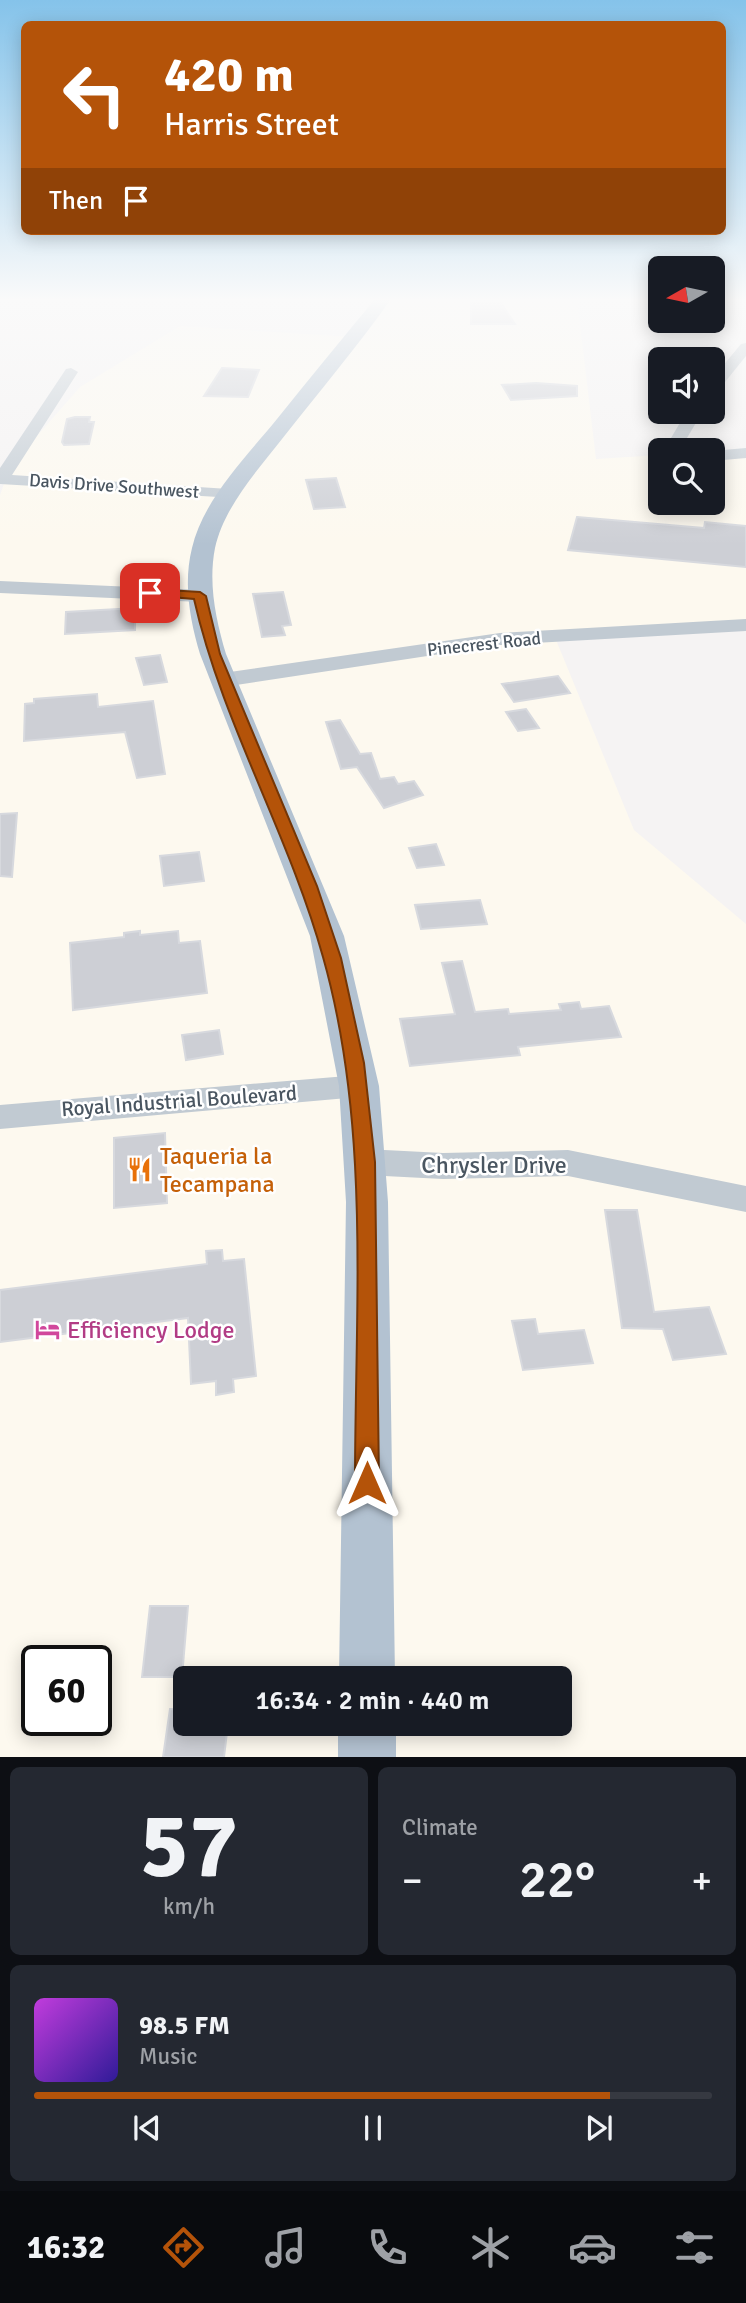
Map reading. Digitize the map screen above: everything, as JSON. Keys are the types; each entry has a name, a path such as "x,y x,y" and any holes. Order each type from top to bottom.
{"main road":[{"path":"318,381 229,494 204,546 200,596 203,620 223,680 309,886 327,936 359,1086 365,1162 367,1666"},
{"path":"367,1736 367,1757"}],"street":[{"path":"1,479 65,381"},
{"path":"725,455 746,453"},
{"name":"Davis Drive Southwest","path":"1,479 229,494"},
{"path":"0,587 200,596"},
{"name":"Pinecrest Road","path":"223,680 500,639 746,625"},
{"name":"Royal Industrial Boulevard","path":"0,1117 359,1086"},
{"name":"Chrysler Drive","path":"365,1162 443,1166 568,1163 746,1199"}],"shaded area":[{"path":"90,381 587,381 596,459 648,456 648,515 725,515 725,452 746,450 746,622 554,635 634,830 746,924 746,1757 0,1757 0,495 10,467 80,387"}],"building":[{"path":"214,381 255,381 248,397 204,396"},
{"path":"536,383 577,386 577,396 511,400 502,385"},
{"path":"90,417 89,422 94,422 89,444 64,445 62,442 67,419"},
{"path":"336,478 345,507 314,509 306,480"},
{"path":"577,517 704,528 705,522 746,526 746,567 568,550"},
{"path":"283,592 291,625 282,626 285,635 262,637 253,594"},
{"path":"135,608 135,630 65,634 66,612"},
{"path":"160,655 167,682 144,685 136,658"},
{"path":"558,676 570,693 514,702 502,684"},
{"path":"97,694 98,707 153,701 165,774 137,778 125,732 24,741 25,704 34,703 34,699"},
{"path":"526,709 539,728 518,731 506,712"},
{"path":"340,720 360,754 371,753 380,779 394,777 398,784 414,781 423,795 384,808 357,767 341,769 326,722"},
{"path":"17,813 12,877 0,876 0,814"},
{"path":"436,844 444,865 417,868 409,848"},
{"path":"199,852 204,881 164,886 160,856"},
{"path":"480,900 487,924 421,929 415,905"},
{"path":"140,931 140,935 178,931 179,943 200,941 207,993 73,1010 70,943 124,937 124,933"},
{"path":"462,961 475,1012 508,1009 509,1014 561,1010 559,1004 579,1002 581,1009 609,1006 621,1037 518,1047 520,1055 410,1066 400,1019 455,1014 442,963"},
{"path":"219,1030 223,1054 186,1060 182,1035"},
{"name":"Taqueria la Tecampana","path":"165,1133 167,1203 114,1208 114,1138"},
{"path":"605,1210 637,1210 654,1312 709,1307 726,1354 673,1360 663,1329 622,1328"},
{"name":"Efficiency Lodge","path":"222,1250 223,1261 244,1259 256,1376 233,1379 234,1392 216,1395 216,1381 191,1384 188,1318 0,1342 0,1290 207,1264 206,1251"},
{"path":"535,1319 538,1334 584,1330 593,1363 523,1370 512,1321"},
{"path":"150,1606 188,1606 183,1666 173,1666 173,1677 142,1677"},
{"path":"170,1709 173,1709 173,1736 227,1736 224,1757 163,1757"}],"place":[{"name":"Taqueria la Tecampana","path":"140,1170"},
{"name":"Efficiency Lodge","path":"47,1330"}],"route":[{"path":"150,593 200,596 203,620 213,654 327,936 355,1063 365,1162 367,1483"}]}
